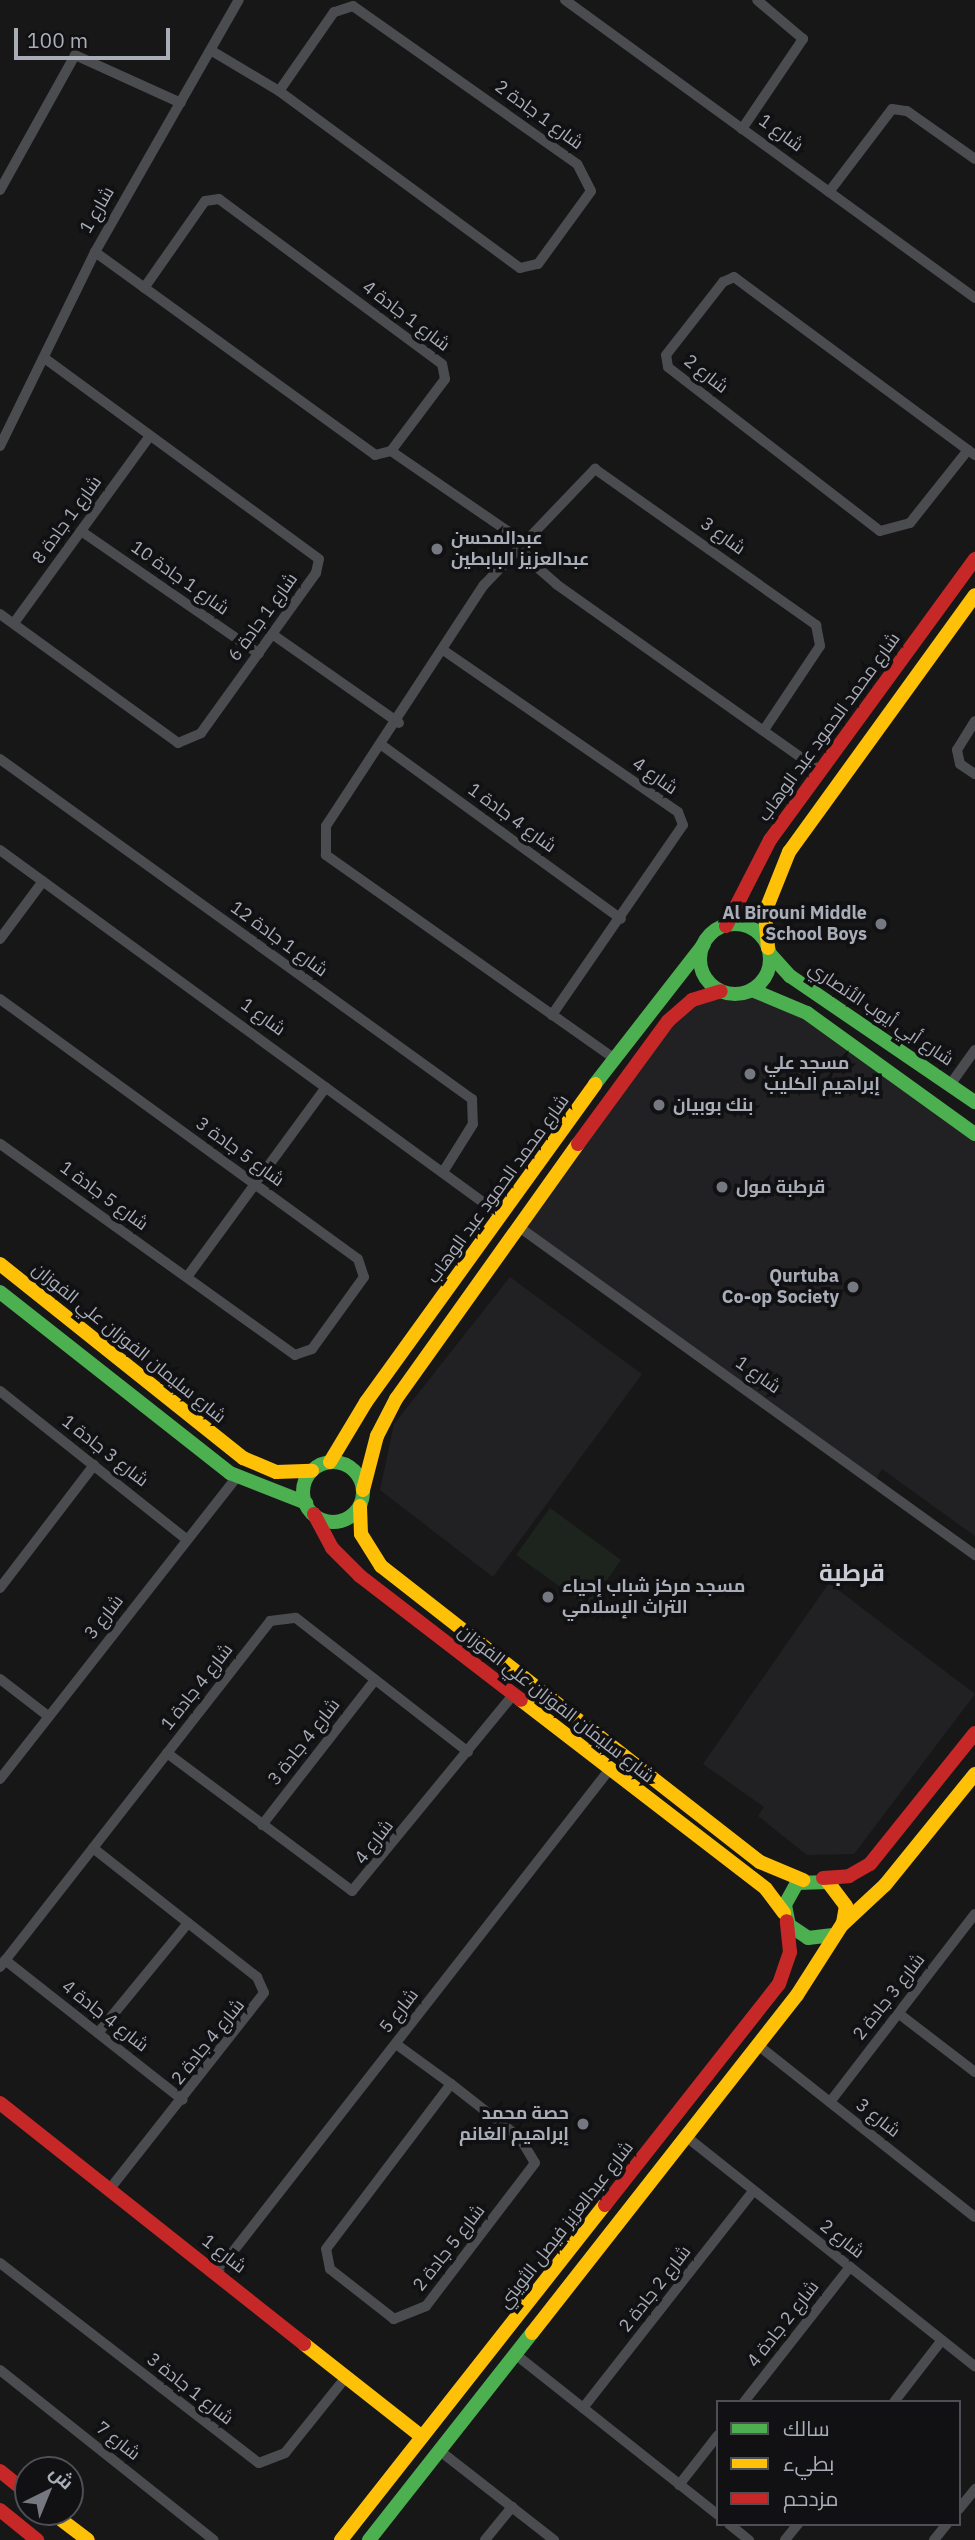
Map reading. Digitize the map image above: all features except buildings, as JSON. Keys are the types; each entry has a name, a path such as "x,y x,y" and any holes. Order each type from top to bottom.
{"main road":[{"name":"شارع محمد الحمود عبد الوهاب","path":"726,926 770,840 975,559"},
{"path":"752,990 765,978 769,951 765,912 777,874 867,743 975,595"},
{"path":"868,708 885,719"},
{"path":"851,731 862,733 867,743"},
{"path":"721,991 704,974 704,944 726,926 754,930 769,951"},
{"name":"شارع محمد الحمود عبد الوهاب","path":"330,1462 366,1402 615,1059 704,944"},
{"name":"شارع أبي أيوب الأنصاري","path":"769,951 790,976 975,1102"},
{"path":"0,1292 237,1477 338,1521 360,1506 390,1409 668,1021 692,1000 721,991 752,990 807,1013 975,1134"},
{"name":"شارع سليمان الفوزان علي الفوزان","path":"0,1264 243,1458 276,1472 312,1471"},
{"path":"310,1509 312,1471 330,1462 352,1469 363,1490"},
{"name":"شارع سليمان الفوزان علي الفوزان","path":"360,1506 364,1544 381,1566 767,1867 803,1880"},
{"name":"شارع سليمان الفوزان علي الفوزان","path":"310,1509 350,1567 770,1892 786,1917"},
{"path":"835,1931 808,1938 786,1917 789,1893 803,1880 849,1876 870,1864 975,1733"},
{"path":"369,2540 759,2046 835,1931 885,1885 975,1774"},
{"path":"706,1845 720,1830"},
{"path":"821,1878 843,1895 835,1931"},
{"name":"شارع عبدالعزيز فيصل الثويني","path":"341,2540 784,1976 786,1917"},
{"name":"شارع 1","path":"0,2103 217,2272 422,2437"},
{"path":"597,2217 600,2231 614,2231"},
{"path":"577,2242 588,2242 595,2256"},
{"path":"0,2471 14,2482"},
{"path":"0,2510 37,2540"},
{"path":"70,2526 88,2540"}],"street":[{"name":"شارع 1","path":"0,446 47,360 95,252 239,0"},
{"name":"شارع 1","path":"565,0 975,298"},
{"path":"742,129 803,39 757,0"},
{"name":"شارع 1 جادة 2","path":"212,51 279,91 520,268 538,264 591,191 577,164 353,6 334,12 279,91"},
{"path":"0,190 75,55 181,103"},
{"path":"829,192 892,109 907,111 975,159"},
{"name":"شارع 1 جادة 4","path":"144,288 205,201 219,199 442,364 445,379 391,451"},
{"path":"95,252 368,453 391,451 524,546 530,561 556,584 820,771"},
{"name":"شارع 2","path":"734,276 971,452 910,523 880,531 667,367 666,355 723,282 734,276"},
{"name":"شارع 1 جادة 6","path":"0,614 178,743 201,733 316,573 319,559 47,360"},
{"name":"شارع 1 جادة 8","path":"14,624 149,437"},
{"name":"شارع 3","path":"524,546 595,468 816,625 820,646 764,730"},
{"name":"شارع 1 جادة 10","path":"81,531 258,654"},
{"path":"524,546 484,585 446,652 326,826 326,855 615,1059"},
{"path":"272,634 399,723"},
{"name":"شارع 4","path":"446,652 678,813 683,832 552,1015"},
{"path":"975,721 957,750 960,764 975,774"},
{"name":"شارع 4 جادة 1","path":"383,746 621,919"},
{"name":"شارع 1 جادة 12","path":"0,759 472,1100 473,1124 443,1172"},
{"name":"شارع 1","path":"0,850 502,1216"},
{"path":"0,939 43,881"},
{"name":"شارع 5 جادة 3","path":"0,999 255,1184 363,1268 364,1277 312,1349 295,1355"},
{"path":"950,1084 975,1050"},
{"path":"187,1277 326,1087"},
{"name":"شارع 5 جادة 1","path":"0,1144 295,1355"},
{"name":"شارع 1","path":"519,1227 975,1555"},
{"name":"شارع 3 جادة 1","path":"1,1395 187,1539"},
{"path":"0,1588 94,1465"},
{"name":"شارع 3","path":"0,1779 237,1477"},
{"name":"شارع 4 جادة 1","path":"3,1964 270,1621 281,1616 296,1618 468,1752"},
{"path":"0,1679 48,1716"},
{"name":"شارع 4 جادة 3","path":"262,1825 375,1681"},
{"name":"شارع 4","path":"167,1753 344,1890 360,1888 513,1695"},
{"name":"شارع 5","path":"217,2272 609,1770"},
{"name":"شارع 4 جادة 2","path":"93,1848 257,1977 264,1993 183,2100 110,2189"},
{"name":"شارع 3 جادة 2","path":"830,2102 974,1917"},
{"path":"98,2034 188,1923"},
{"name":"شارع 4 جادة 4","path":"3,1964 183,2100"},
{"path":"898,2013 975,2072"},
{"name":"شارع 5 جادة 2","path":"396,2044 450,2084 520,2138 535,2163 426,2306 394,2319 330,2269 326,2249 450,2084"},
{"name":"شارع 3","path":"759,2046 975,2217"},
{"name":"شارع 2","path":"688,2138 975,2366"},
{"name":"شارع 2 جادة 2","path":"583,2408 753,2191"},
{"name":"شارع 1 جادة 3","path":"0,2263 259,2463 285,2453 346,2377"},
{"name":"شارع 2 جادة 4","path":"746,2400 849,2268"},
{"path":"896,2400 942,2340"},
{"path":"515,2354 716,2513"},
{"name":"شارع 7","path":"0,2370 214,2540"},
{"path":"679,2485 716,2438"},
{"path":"440,2451 554,2540"},
{"path":"961,2506 975,2489"},
{"path":"485,2540 512,2507"},
{"path":"732,2526 749,2540"},
{"path":"934,2540 945,2526"}],"shaded area":[{"path":"752,990 777,997 975,1134 975,1536 882,1469 874,1482 519,1227 679,1010"},
{"path":"510,1277 642,1374 493,1577 380,1490 394,1424"},
{"path":"550,1508 621,1560 588,1607 516,1555"},
{"path":"829,1583 975,1694 854,1854 807,1855 758,1816 764,1807 703,1764"}],"traffic: fast":[{"path":"735,924 760,934 770,959 760,984 735,994 710,984 700,959 710,934 735,924"},
{"path":"595,1084 704,944"},
{"path":"770,954 790,976 975,1102"},
{"path":"752,990 807,1013 975,1134"},
{"path":"0,1292 230,1473 306,1503"},
{"path":"333,1462 354,1471 363,1492 354,1513 333,1522 312,1513 303,1492 312,1471 333,1462"},
{"path":"828,1882 797,1883 785,1905 789,1925 808,1938 831,1935"},
{"path":"369,2540 532,2333"}],"traffic: slow":[{"path":"768,948 765,912 789,852 975,595"},
{"path":"330,1462 366,1402 595,1084"},
{"path":"363,1490 377,1436 396,1399 578,1144"},
{"path":"0,1264 243,1458 276,1472 312,1471"},
{"path":"360,1506 361,1534 381,1566 760,1862 803,1880"},
{"path":"521,1700 766,1889 784,1913"},
{"path":"843,1924 885,1885 975,1774"},
{"path":"532,2333 797,1995 843,1923 846,1906 828,1882"},
{"path":"341,2540 605,2205"},
{"path":"304,2344 422,2437"},
{"path":"70,2526 88,2540"}],"traffic: jam":[{"path":"726,926 770,840 975,559"},
{"path":"578,1144 668,1021 692,1000 721,991"},
{"path":"314,1514 332,1548 360,1576 521,1700"},
{"path":"823,1878 849,1876 870,1864 975,1733"},
{"path":"605,2205 779,1984 790,1952 787,1921"},
{"path":"0,2103 304,2344"},
{"path":"0,2471 14,2482"},
{"path":"0,2510 37,2540"}],"place":[{"name":"عبدالمحسن عبدالعزيز البابطين","path":"437,549"},
{"name":"Al Birouni Middle School Boys","path":"881,924"},
{"name":"مسجد علي إبراهيم الكليب","path":"750,1074"},
{"name":"بنك بوبيان","path":"659,1105"},
{"name":"قرطبة مول","path":"722,1187"},
{"name":"Qurtuba Co-op Society","path":"853,1287"},
{"name":"مسجد مركز شباب إحياء التراث الإسلامي","path":"548,1597"},
{"name":"حصة محمد إبراهيم الغانم","path":"583,2124"}],"district":[{"name":"قرطبة","path":"852,1573"}]}
